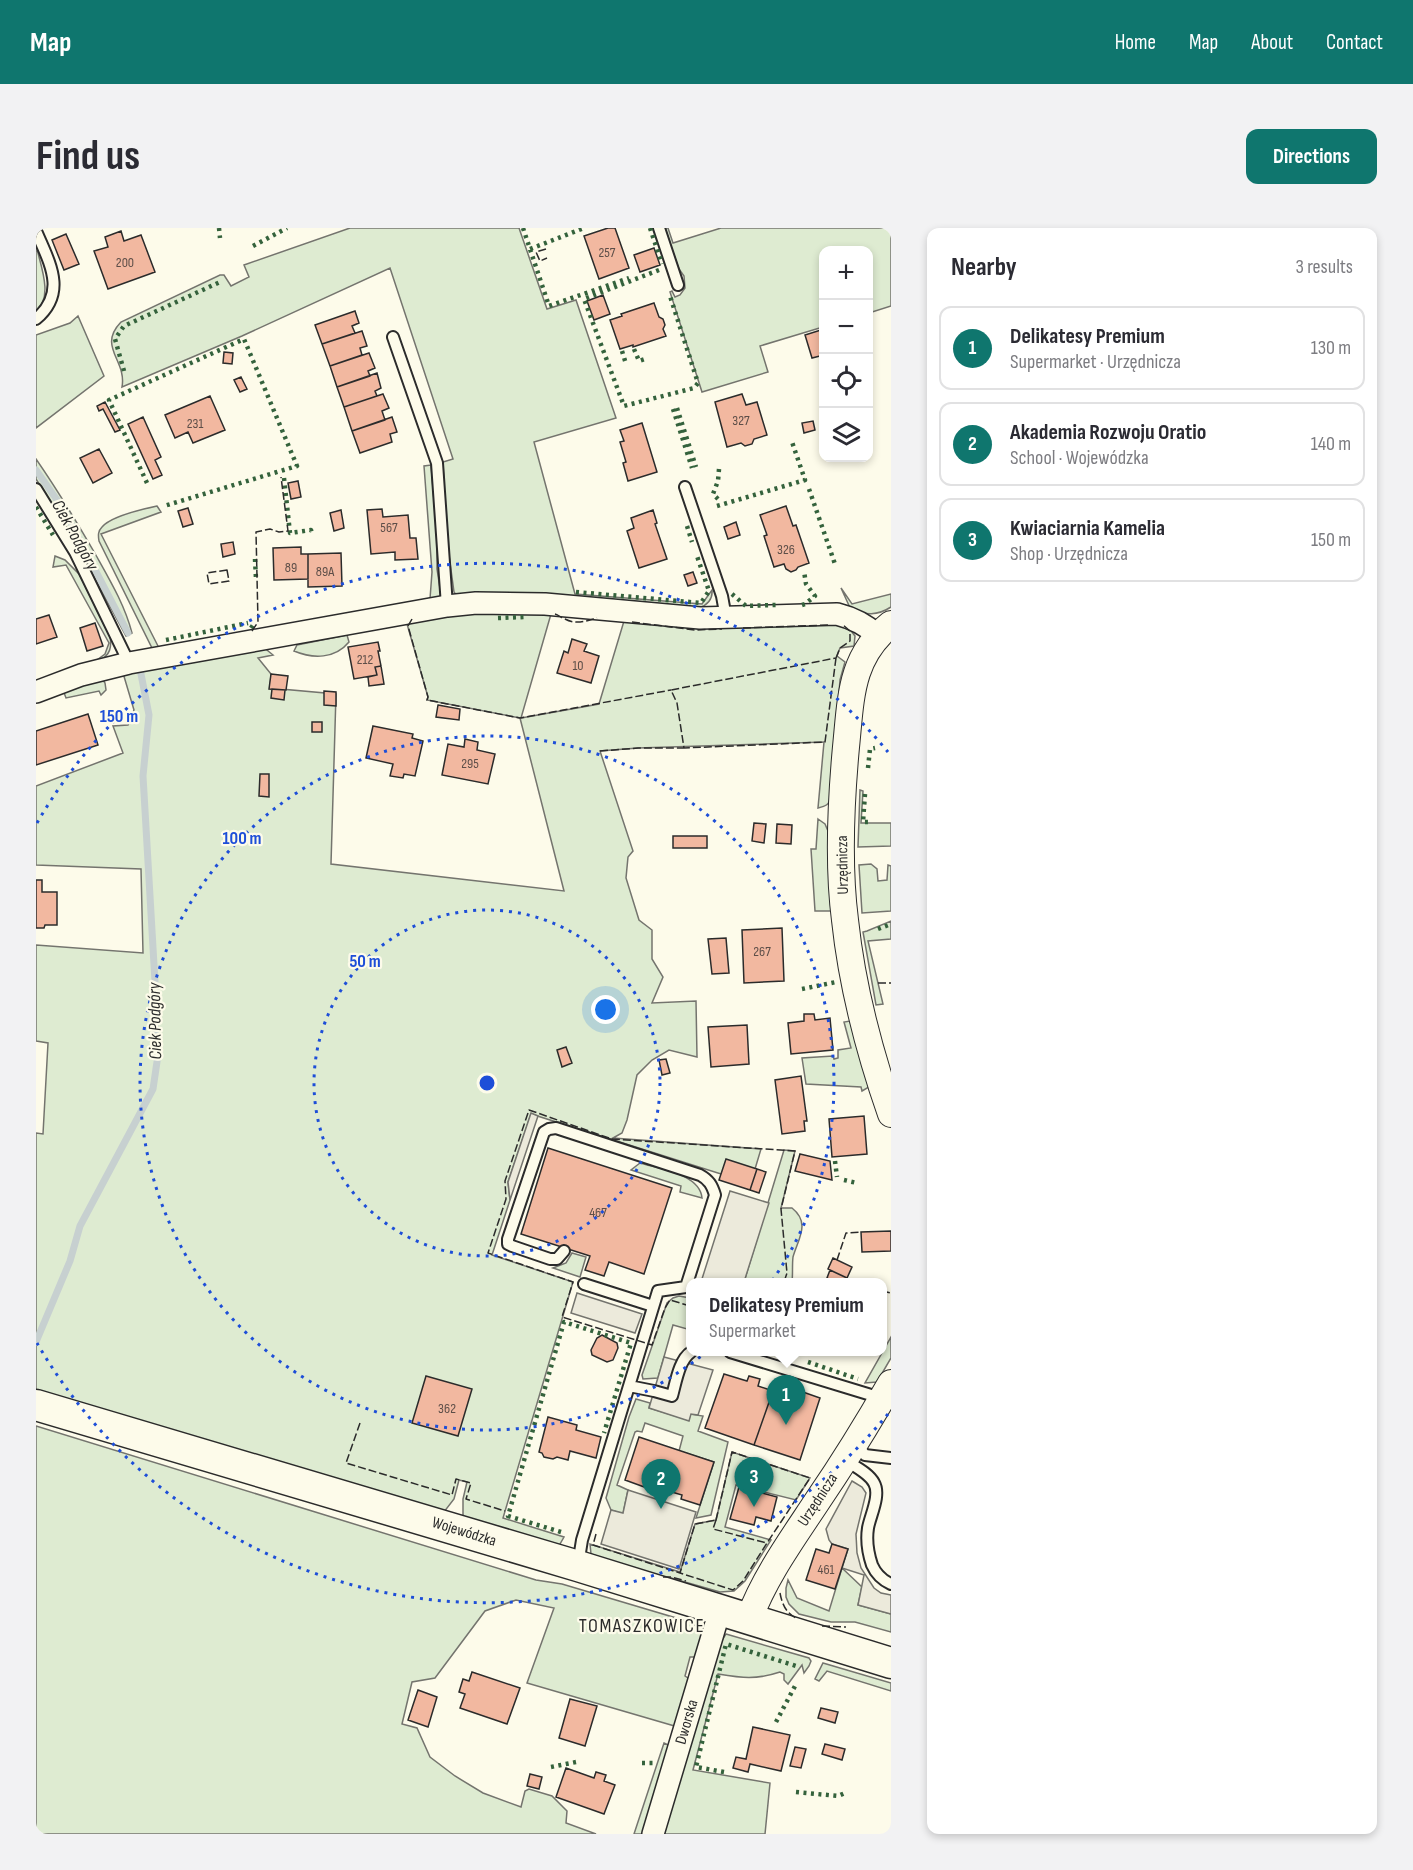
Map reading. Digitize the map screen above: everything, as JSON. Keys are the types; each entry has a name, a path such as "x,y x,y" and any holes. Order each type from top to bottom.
{"main road":[{"name":"Wojewódzka","path":"36,1405 578,1566 891,1663"}],"street":[{"path":"36,692 81,675 129,663 447,606 476,603 545,604 700,618 837,614 867,626 884,629"},
{"name":"Urzędnicza","path":"884,629 863,656 854,679 843,792 842,870 844,919 858,1001 878,1076 891,1114"},
{"name":"Urzędnicza","path":"749,1619 757,1597 778,1562 850,1452 887,1390"},
{"name":"Dworska","path":"653,1834 720,1610"}],"lane":[{"path":"660,228 678,285"},
{"path":"36,231 51,268 54,291 50,304 36,319"},
{"path":"393,337 437,463 447,606"},
{"path":"685,487 722,596 726,618"},
{"path":"36,489 75,552 129,663"},
{"path":"564,1251 557,1259 550,1259 508,1244 544,1132 556,1128 708,1179 715,1195 689,1278"},
{"path":"584,1284 653,1306"},
{"path":"578,1566 582,1540 658,1291 686,1287"},
{"path":"629,1386 672,1396 686,1356"},
{"path":"747,1356 887,1390"},
{"path":"850,1452 891,1458"},
{"path":"850,1452 875,1484 876,1496 867,1544 874,1570 880,1578 891,1584"}],"green space":[{"path":"350,228 519,228 547,309 576,300 616,418 534,442 575,594 702,604 712,590 712,597 707,604 699,608 457,596 454,592 446,533 443,462 453,459 390,268 242,336 122,387 121,369 112,346 114,331 121,322 220,275 224,275 231,286 249,277 244,265"},
{"path":"664,228 668,228 673,243 721,228 891,228 891,306 873,312 873,246 819,246 819,328 760,346 768,372 702,392 670,292 672,291 675,297 680,295 685,288 684,276 679,269"},
{"path":"36,245 45,289 41,305 36,311"},
{"path":"78,316 104,376 36,428 36,335 70,323"},
{"path":"36,459 90,545 122,604 132,633 126,636 73,538 36,479"},
{"path":"431,465 437,536 437,569 441,595 439,600 430,599 432,572 424,466"},
{"path":"157,506 161,512 101,534 159,648 153,650 98,535 102,527 112,520"},
{"path":"55,556 65,560 79,574 110,636 110,650 100,661 97,660 105,654 109,643 66,565 53,567"},
{"path":"841,588 852,604 891,594 891,607 871,614 851,610"},
{"path":"439,613 551,614 521,718 599,704 624,621 846,624 855,636 854,646 840,648 837,656 845,662 840,680 831,797 825,806 818,808 824,742 600,751 633,851 628,857 626,878 639,920 652,930 652,959 663,977 652,1003 696,1001 697,1057 669,1050 652,1060 637,1075 627,1120 622,1133 613,1138 761,1149 755,1169 721,1174 531,1114 508,1182 510,1200 492,1255 573,1282 503,1518 564,1537 554,1548 463,1517 463,1499 467,1482 459,1480 454,1499 444,1512 36,1393 36,1133 43,1134 48,1043 36,1041 36,945 143,953 141,869 36,865 36,786 123,753 113,726 128,725 134,710 123,673 262,646 273,655 258,658 271,674 270,688 336,694 331,864 564,891 520,718 427,700 407,624"},
{"path":"347,635 349,642 337,652 316,656 294,651 297,645"},
{"path":"103,680 106,690 101,695 99,691 66,698 63,690"},
{"path":"860,790 863,791 861,823 891,823 891,846 858,847"},
{"path":"818,819 825,824 828,831 833,911 815,911 811,849 816,849"},
{"path":"871,864 877,869 878,881 887,880 888,865 891,866 891,911 862,913 859,865"},
{"path":"891,921 891,939 868,941 883,1004 876,1005 863,932"},
{"path":"850,1021 869,1087 862,1091 861,1087 806,1084 802,1058 833,1056 834,1059 838,1058 838,1050 851,1048 844,1022"},
{"path":"784,1150 795,1151 781,1208 792,1208 801,1219 802,1225 793,1257 792,1278 745,1278"},
{"path":"640,1163 668,1170 687,1178 700,1190 702,1198 680,1192 681,1186 631,1170"},
{"path":"572,1253 586,1257 580,1277 553,1268 566,1263"},
{"path":"686,1297 686,1329 673,1325 658,1378 643,1379 642,1375 667,1303 673,1298"},
{"path":"891,1337 891,1358 877,1382 865,1383 880,1356 887,1356 887,1344"},
{"path":"636,1399 650,1403 649,1408 689,1420 690,1414 703,1416 698,1431 728,1442 711,1515 696,1518 714,1462 679,1451 683,1436 645,1423 642,1432 635,1432 617,1485 628,1490 623,1514 611,1510 606,1498"},
{"path":"36,1426 536,1580 562,1584 693,1623 703,1635 699,1657 690,1657 685,1676 691,1680 678,1727 527,1683 554,1608 516,1600 485,1611 435,1678 412,1682 402,1724 417,1728 430,1757 483,1793 521,1807 525,1791 529,1789 552,1796 567,1811 566,1823 596,1834 36,1834"},
{"path":"732,1452 810,1478 796,1500 736,1485 725,1527 771,1540 745,1581 734,1591 720,1592 671,1578 663,1580 591,1554 590,1544 680,1572 695,1524 716,1520"},
{"path":"842,1568 862,1587 858,1605 891,1614 891,1632 855,1622 831,1622 799,1614 789,1604 786,1597 788,1580 797,1598 829,1611"},
{"path":"726,1634 809,1658 811,1661 804,1673 802,1665 788,1684 784,1680 784,1674 780,1672 749,1678 718,1674 693,1770 770,1783 765,1834 664,1834 720,1643"},
{"path":"823,1663 891,1683 891,1691 827,1671 819,1681 815,1679"},
{"path":"664,1743 672,1747 644,1834 634,1834"}],"shaded area":[{"path":"531,1113 538,1116 510,1200 508,1182"},
{"path":"730,1191 769,1203 745,1278 702,1278"},
{"path":"577,1293 642,1314 635,1333 571,1313"},
{"path":"664,1357 713,1370 698,1415 691,1414 689,1421 649,1408"},
{"path":"852,1481 862,1487 866,1493 856,1534 861,1568 874,1588 881,1593 891,1595 891,1614 858,1605 864,1575 842,1568 848,1549 832,1544 829,1540 826,1529"},
{"path":"628,1490 696,1512 679,1569 601,1544 611,1510 623,1513"}],"building":[{"path":"615,228 629,268 599,279 584,236"},
{"path":"121,231 124,241 141,235 155,272 108,289 94,251 108,247 105,237"},
{"path":"66,234 79,264 64,270 52,240"},
{"path":"654,248 660,265 640,272 634,255"},
{"path":"603,295 610,314 594,320 587,301"},
{"path":"654,303 659,317 663,319 666,336 620,349 610,320"},
{"path":"355,311 359,323 352,326 355,333 322,344 315,325"},
{"path":"362,331 367,346 360,348 362,355 330,366 322,344"},
{"path":"819,331 819,356 812,358 805,335"},
{"path":"224,352 233,353 232,364 223,363"},
{"path":"369,353 375,368 368,371 370,376 337,387 330,366"},
{"path":"377,373 381,388 375,391 377,396 344,407 337,387"},
{"path":"241,377 247,389 240,392 234,380"},
{"path":"383,394 389,408 382,411 385,420 352,431 344,407"},
{"path":"742,394 746,405 757,402 767,435 754,439 752,444 745,446 741,443 727,447 715,402"},
{"path":"210,396 225,430 193,443 188,432 175,438 165,415"},
{"path":"105,402 120,430 115,432 103,409 99,411 97,406"},
{"path":"143,417 161,457 155,460 162,475 153,479 128,424"},
{"path":"392,417 397,432 390,434 392,442 360,453 352,431"},
{"path":"813,421 815,430 804,433 802,423"},
{"path":"642,423 657,472 628,481 623,463 626,462 620,442 624,441 620,430"},
{"path":"99,449 112,473 93,483 80,458"},
{"path":"298,481 301,497 291,499 288,483"},
{"path":"786,506 793,526 796,525 809,563 791,572 784,564 774,567 760,515"},
{"path":"188,508 193,524 183,527 178,511"},
{"path":"382,509 383,517 408,515 410,538 416,538 418,559 395,560 395,552 371,554 367,510"},
{"path":"341,510 344,528 334,531 330,513"},
{"path":"653,510 657,523 655,524 667,559 639,568 627,531 634,528 631,518"},
{"path":"736,522 740,535 728,539 724,527"},
{"path":"233,542 235,554 223,557 221,544"},
{"path":"301,547 301,554 308,554 308,579 274,580 273,548"},
{"path":"341,553 342,586 308,587 308,554"},
{"path":"693,572 697,583 688,586 684,575"},
{"path":"49,615 57,637 36,644 36,619"},
{"path":"95,623 103,646 87,651 80,628"},
{"path":"572,639 587,644 584,651 599,656 591,683 557,673 564,651 568,653"},
{"path":"378,642 381,666 375,667 377,675 354,679 348,647"},
{"path":"381,666 384,684 369,686 368,677 377,675 375,667"},
{"path":"271,674 288,676 286,690 269,689"},
{"path":"272,689 285,690 284,700 271,698"},
{"path":"324,691 336,692 336,706 324,705"},
{"path":"438,705 460,709 459,720 436,717"},
{"path":"88,714 98,745 36,765 36,731"},
{"path":"312,722 322,722 322,732 312,732"},
{"path":"373,726 413,734 412,738 423,741 415,776 404,774 403,778 390,776 393,764 366,758"},
{"path":"465,739 478,742 477,750 495,754 488,784 442,775 448,744 464,747"},
{"path":"260,774 269,774 269,797 259,796"},
{"path":"754,823 766,824 764,843 752,841"},
{"path":"777,824 792,825 791,844 776,843"},
{"path":"673,836 707,836 707,848 673,848"},
{"path":"36,880 42,880 42,892 57,892 57,925 36,928"},
{"path":"782,928 784,981 744,983 742,930"},
{"path":"726,938 729,973 712,974 708,939"},
{"path":"804,1014 814,1014 815,1020 830,1018 833,1050 791,1054 788,1023 804,1021"},
{"path":"747,1025 749,1064 711,1067 708,1027"},
{"path":"566,1047 572,1063 562,1067 557,1050"},
{"path":"666,1059 670,1073 662,1075 659,1060"},
{"path":"801,1076 807,1121 804,1121 805,1131 782,1134 775,1080"},
{"path":"864,1116 867,1154 832,1157 829,1119"},
{"path":"548,1148 672,1188 644,1274 609,1262 604,1276 585,1270 590,1256 521,1234"},
{"path":"800,1154 830,1161 832,1180 795,1171"},
{"path":"726,1159 757,1169 750,1190 719,1180"},
{"path":"757,1169 766,1172 759,1193 750,1190"},
{"path":"891,1231 891,1251 862,1252 861,1232"},
{"path":"833,1258 852,1267 847,1278 828,1269"},
{"path":"830,1270 847,1278 827,1278"},
{"path":"602,1335 617,1343 618,1348 613,1360 607,1362 592,1355 591,1350 597,1338"},
{"path":"724,1374 747,1381 749,1376 760,1379 758,1386 773,1391 754,1445 705,1428"},
{"path":"426,1376 472,1389 458,1436 412,1423"},
{"path":"773,1391 797,1399 800,1391 820,1398 800,1460 754,1445"},
{"path":"548,1417 577,1425 576,1430 601,1437 596,1458 570,1451 568,1460 544,1457 539,1452"},
{"path":"639,1437 714,1462 700,1505 681,1499 682,1495 648,1485 647,1488 625,1480"},
{"path":"739,1487 777,1497 771,1521 756,1517 754,1525 730,1519"},
{"path":"832,1544 848,1549 835,1589 806,1580 816,1549 829,1553"},
{"path":"472,1672 520,1688 507,1724 460,1708 465,1694 459,1692 463,1679 469,1681"},
{"path":"418,1690 437,1697 428,1727 408,1720"},
{"path":"570,1699 597,1706 585,1746 559,1738"},
{"path":"821,1708 838,1712 835,1723 818,1718"},
{"path":"753,1727 790,1735 781,1771 750,1764 748,1772 733,1768 736,1757 746,1759"},
{"path":"825,1744 845,1749 842,1760 822,1754"},
{"path":"795,1747 806,1749 801,1768 790,1766"},
{"path":"566,1768 594,1778 596,1772 606,1775 604,1781 615,1785 604,1814 556,1797"},
{"path":"530,1774 542,1777 539,1789 527,1786"}],"waterway":[{"name":"Ciek Podgóry","path":"36,470 64,510 128,633"},
{"name":"Ciek Podgóry","path":"36,1342 70,1261 80,1226 153,1089 158,1055 143,776 149,715 141,674"}],"hedge":[{"path":"219,228 220,238"},
{"path":"253,246 287,228"},
{"path":"523,228 549,306 629,278"},
{"path":"530,249 584,228"},
{"path":"650,228 662,264"},
{"path":"659,270 584,299 624,406 694,388 698,383 670,296"},
{"path":"124,371 115,339 124,326 220,282"},
{"path":"147,483 109,400 244,339 297,466 164,506"},
{"path":"634,349 639,361 648,358"},
{"path":"622,351 626,364"},
{"path":"677,408 696,467"},
{"path":"673,409 692,468"},
{"path":"717,506 805,480 791,439"},
{"path":"719,469 718,481 713,494 719,500"},
{"path":"284,478 290,533 311,530 312,533"},
{"path":"809,489 836,567"},
{"path":"36,507 53,535"},
{"path":"687,526 692,542"},
{"path":"576,592 701,603 709,591 697,556"},
{"path":"255,559 256,579"},
{"path":"802,605 815,596 806,584 804,571"},
{"path":"732,594 746,606 776,605"},
{"path":"498,618 524,617"},
{"path":"251,628 255,622"},
{"path":"166,640 248,623"},
{"path":"868,768 870,749 875,748"},
{"path":"865,794 863,822 870,822"},
{"path":"878,929 891,924"},
{"path":"802,989 836,982"},
{"path":"835,1161 837,1177"},
{"path":"844,1180 857,1183"},
{"path":"561,1532 508,1516 564,1322 631,1343 604,1433"},
{"path":"808,1362 858,1379"},
{"path":"724,1772 696,1767 726,1644 796,1666"},
{"path":"776,1722 795,1686"},
{"path":"551,1767 576,1762"},
{"path":"642,1763 654,1763"},
{"path":"796,1792 838,1796 845,1793"}],"fence":[{"path":"546,249 536,252 540,261 547,258"},
{"path":"252,631 258,622 256,532 270,529 279,532 288,531 281,477"},
{"path":"227,570 229,581 209,584 207,573 227,570"},
{"path":"555,614 573,622 597,618"},
{"path":"412,619 408,626 427,700 520,718 671,690"},
{"path":"632,622 695,630 722,629"},
{"path":"836,658 840,648 850,641 850,631 842,624"},
{"path":"743,628 830,625"},
{"path":"836,658 825,742 684,748 677,703 671,690 836,658"},
{"path":"600,751 684,748"},
{"path":"878,983 891,983"},
{"path":"686,1305 670,1300 652,1345 562,1317 573,1282 488,1253 506,1199 505,1181 529,1110 612,1139 795,1151 781,1209 787,1273 785,1278"},
{"path":"837,1260 846,1233 861,1232"},
{"path":"887,1292 891,1293"},
{"path":"360,1423 346,1463 452,1495 456,1479 471,1483 466,1499 505,1511"},
{"path":"716,1520 732,1452 810,1478 767,1543"},
{"path":"716,1520 713,1529 767,1543 743,1581 733,1590 680,1573 695,1524 716,1520"},
{"path":"596,1534 593,1545 680,1573"},
{"path":"663,1577 686,1581"},
{"path":"780,1593 785,1608 796,1618"},
{"path":"822,1626 846,1627"}],"place":[{"name":"Delikatesy Premium","path":"786,1425"},
{"name":"Kwiaciarnia Kamelia","path":"754,1507"},
{"name":"Akademia Rozwoju Oratio","path":"661,1509"}],"district":[{"name":"TOMASZKOWICE","path":"642,1626"}]}
